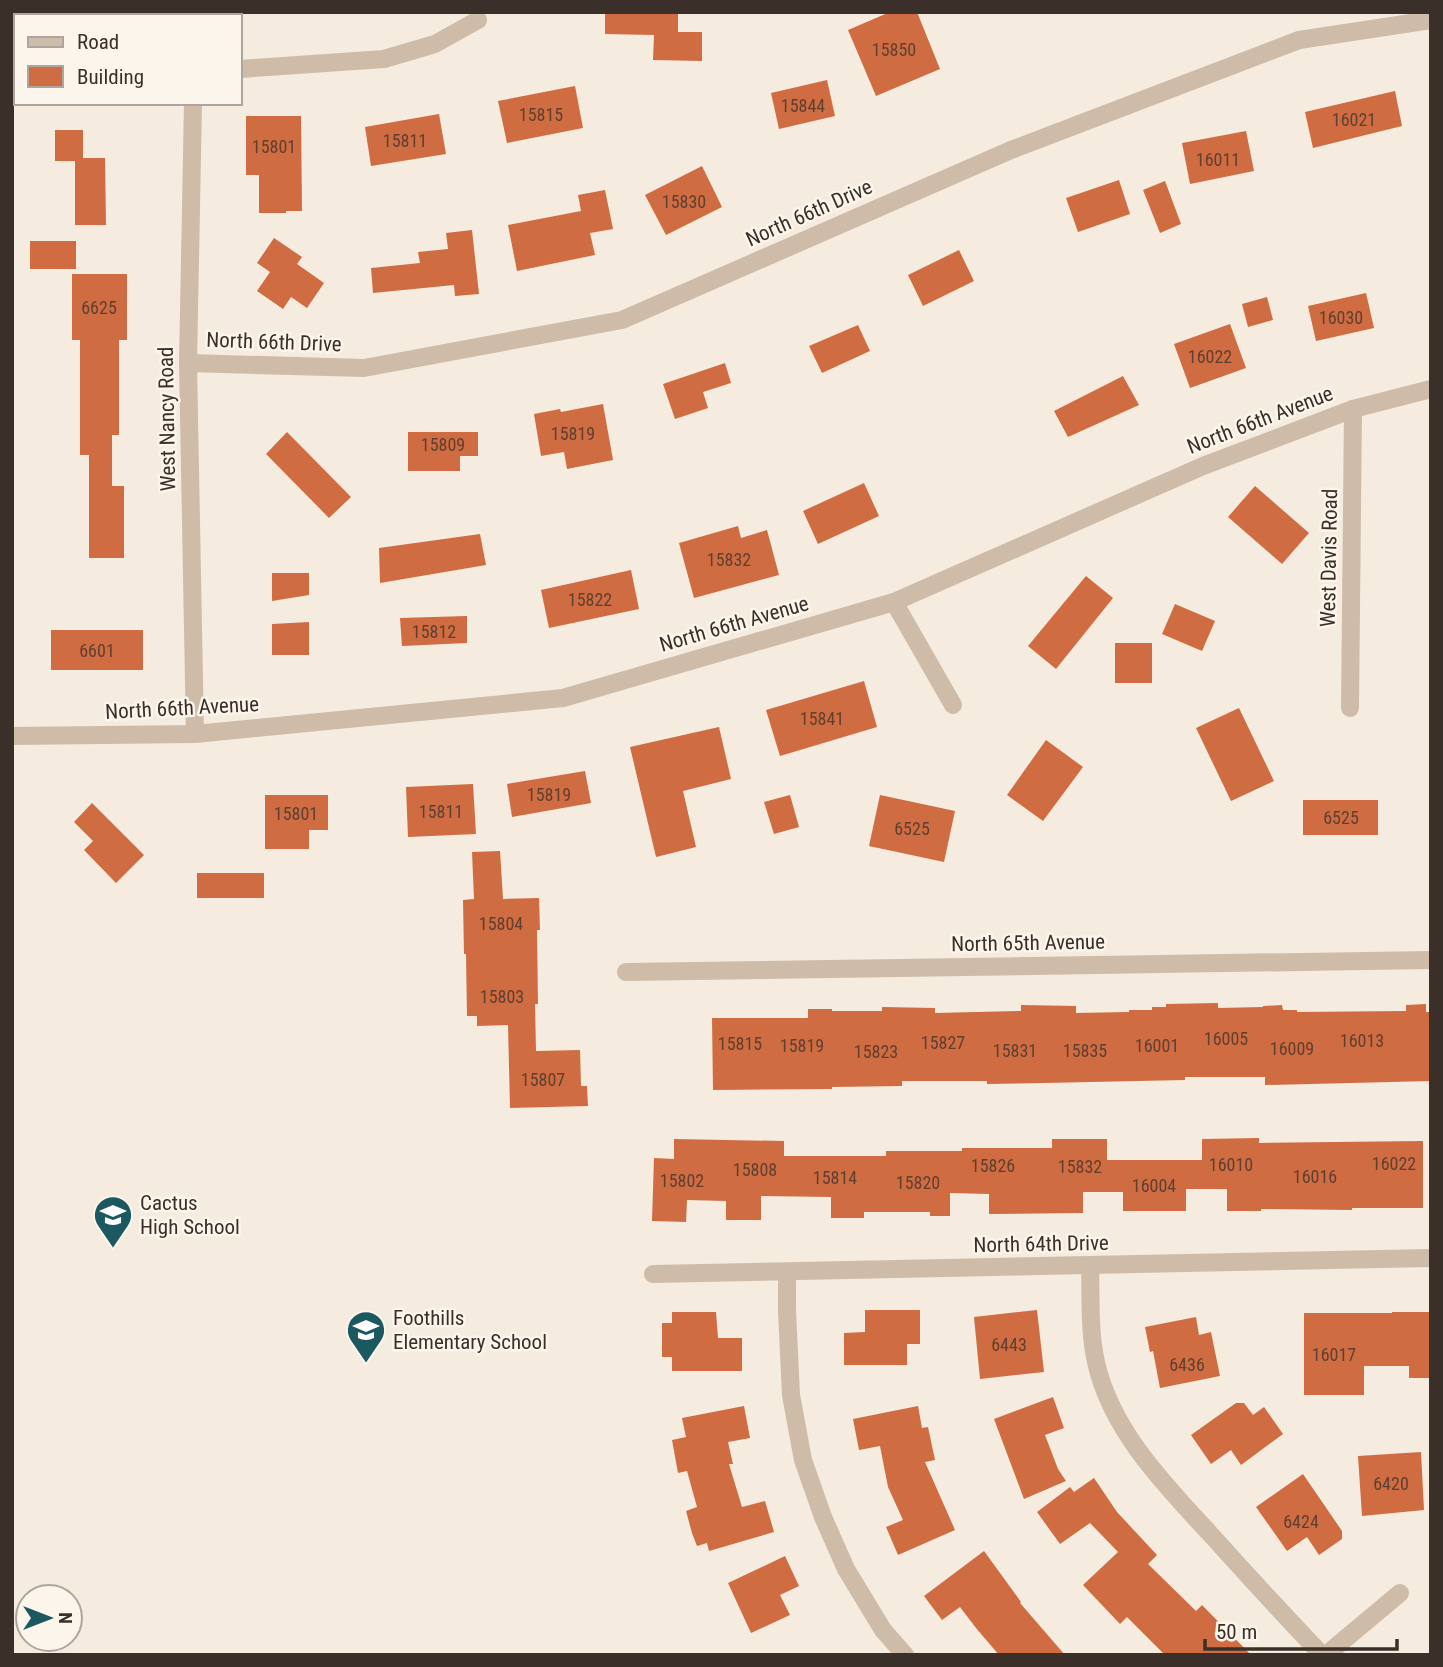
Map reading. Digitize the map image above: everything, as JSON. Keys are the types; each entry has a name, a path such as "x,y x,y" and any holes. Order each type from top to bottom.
{"street":[{"path":"242,69 384,59 435,44 478,20"},
{"name":"North 66th Drive","path":"188,363 364,368 622,320 1011,150 1299,40 1431,20"},
{"name":"West Nancy Road","path":"194,105 188,363 195,734"},
{"name":"North 66th Avenue","path":"12,736 195,734 563,698 894,602 1203,466 1353,409 1431,389"},
{"name":"West Davis Road","path":"1350,708 1353,409"},
{"path":"894,602 953,705"},
{"name":"North 65th Avenue","path":"626,972 1431,960"},
{"name":"North 64th Drive","path":"653,1274 1431,1258"},
{"path":"1090,1266 1096,1362 1110,1405 1128,1436 1166,1486 1324,1655 1400,1593"},
{"path":"788,1272 791,1395 803,1461 823,1517 846,1569 883,1630 905,1655"}],"building":[{"path":"605,12 678,12 678,32 702,32 702,61 653,60 654,35 605,34"},
{"path":"890,12 917,12 940,69 876,96 848,30"},
{"path":"827,80 835,116 779,129 771,93"},
{"path":"575,86 583,128 507,143 498,101"},
{"path":"1395,91 1402,126 1313,148 1305,112"},
{"path":"439,114 446,154 371,166 365,127"},
{"path":"246,116 301,116 302,211 259,213 259,175 246,175"},
{"path":"55,130 83,130 83,158 105,158 106,225 75,225 75,161 55,161"},
{"path":"1246,131 1254,171 1190,184 1182,143"},
{"path":"702,166 722,207 666,235 645,195"},
{"path":"1119,180 1130,214 1078,232 1066,198"},
{"path":"1165,181 1181,224 1160,233 1143,190"},
{"path":"605,190 613,229 590,233 595,255 517,271 508,225 581,211 578,195"},
{"path":"472,230 479,294 455,296 454,285 373,293 371,268 420,263 418,252 448,249 446,233"},
{"path":"274,238 302,257 297,264 324,283 307,308 291,297 283,309 257,291 270,272 257,263"},
{"path":"30,241 76,241 76,269 30,269"},
{"path":"959,250 974,281 923,306 908,275"},
{"path":"72,274 127,274 127,340 119,340 119,435 112,435 112,486 124,486 124,558 89,558 89,455 80,455 80,340 72,340"},
{"path":"1366,293 1374,328 1316,341 1308,306"},
{"path":"1267,297 1273,320 1248,327 1242,304"},
{"path":"1230,324 1246,368 1190,388 1174,344"},
{"path":"858,325 870,351 822,373 809,346"},
{"path":"725,363 731,383 703,392 708,408 675,419 663,384"},
{"path":"1123,376 1139,405 1068,437 1054,411"},
{"path":"603,404 613,460 567,469 564,452 541,456 534,414"},
{"path":"287,432 351,497 329,518 266,454"},
{"path":"408,432 478,432 478,456 460,456 460,471 408,471"},
{"path":"864,483 879,516 818,544 803,511"},
{"path":"1255,486 1309,533 1282,564 1228,517"},
{"path":"738,526 741,538 767,530 779,575 694,598 679,543"},
{"path":"480,534 486,565 380,583 379,548"},
{"path":"631,570 639,609 549,628 541,590"},
{"path":"272,573 309,573 309,595 272,601"},
{"path":"1086,576 1113,598 1056,669 1028,646"},
{"path":"1175,604 1215,621 1202,651 1162,634"},
{"path":"467,616 467,643 402,646 400,618"},
{"path":"309,622 309,655 272,655 272,624"},
{"path":"51,630 143,630 143,670 51,670"},
{"path":"1115,643 1152,643 1152,683 1115,683"},
{"path":"864,681 877,727 780,756 766,710"},
{"path":"1239,708 1274,781 1231,801 1196,728"},
{"path":"719,727 731,779 683,791 696,847 656,857 630,747"},
{"path":"1046,740 1083,767 1043,821 1007,795"},
{"path":"585,771 591,803 512,817 507,784"},
{"path":"473,784 476,834 408,837 406,787"},
{"path":"265,795 328,795 328,830 309,830 309,849 265,849"},
{"path":"790,795 799,827 774,834 764,802"},
{"path":"880,795 955,811 944,862 869,846"},
{"path":"1303,800 1378,800 1378,835 1303,835"},
{"path":"92,803 144,855 116,883 84,850 93,841 74,822"},
{"path":"500,851 503,899 539,898 536,1051 580,1050 581,1086 587,1086 588,1106 510,1108 508,1025 477,1026 477,1016 467,1016 463,900 474,899 472,852"},
{"path":"197,873 264,873 264,898 197,898"},
{"path":"1218,1003 1218,1008 1282,1005 1283,1010 1297,1012 1406,1011 1406,1005 1426,1004 1426,1012 1431,1012 1431,1081 1265,1085 1265,1077 1185,1077 1185,1080 987,1084 987,1081 902,1081 902,1086 713,1090 712,1018 808,1018 808,1009 882,1011 882,1007 935,1008 935,1013 1021,1011 1021,1005 1076,1006 1076,1013 1129,1012 1166,1007 1166,1004"},
{"path":"1259,1138 1259,1143 1423,1141 1423,1208 1227,1211 1227,1189 1186,1189 1186,1211 1123,1211 1123,1192 1083,1192 1083,1213 989,1214 989,1194 950,1193 950,1216 930,1216 930,1212 864,1212 864,1218 831,1218 831,1197 761,1196 761,1220 726,1220 726,1201 687,1200 686,1222 652,1221 654,1158 674,1159 674,1139 784,1141 784,1156 886,1156 886,1151 1052,1148 1052,1139 1107,1139 1107,1160 1202,1160 1202,1139"},
{"path":"865,1310 920,1310 920,1344 907,1344 907,1365 844,1365 844,1333 865,1332"},
{"path":"1037,1310 1044,1372 980,1379 974,1317"},
{"path":"672,1312 716,1312 718,1338 742,1338 742,1371 672,1371 672,1357 662,1357 662,1323 672,1323"},
{"path":"1431,1312 1431,1378 1409,1378 1409,1366 1364,1366 1364,1395 1304,1395 1304,1313"},
{"path":"1196,1317 1199,1335 1211,1332 1220,1376 1160,1388 1145,1327"},
{"path":"1053,1397 1064,1428 1045,1435 1058,1469 1066,1481 1024,1499 994,1419"},
{"path":"1236,1403 1244,1403 1253,1415 1264,1407 1283,1434 1241,1465 1231,1450 1211,1464 1191,1435"},
{"path":"744,1406 750,1438 728,1442 733,1464 729,1464 742,1507 765,1501 774,1532 709,1551 707,1543 697,1546 692,1533 686,1511 697,1507 687,1471 678,1473 672,1440 686,1437 682,1418"},
{"path":"918,1406 922,1428 928,1427 935,1460 925,1462 955,1530 898,1555 886,1527 903,1520 888,1487 880,1446 859,1450 853,1419"},
{"path":"1421,1452 1424,1510 1362,1516 1358,1456"},
{"path":"1303,1474 1342,1531 1342,1539 1319,1555 1307,1537 1287,1551 1256,1507"},
{"path":"1094,1478 1117,1512 1157,1555 1148,1564 1196,1611 1202,1605 1251,1655 1165,1655 1127,1617 1120,1624 1083,1585 1118,1552 1090,1523 1060,1544 1037,1512 1070,1487 1074,1492"},
{"path":"984,1551 1020,1603 1065,1655 999,1655 960,1607 942,1620 924,1596"},
{"path":"785,1556 799,1586 780,1595 790,1615 751,1633 728,1583"}],"place":[{"name":"Cactus High School","path":"113,1249"},
{"name":"Foothills Elementary School","path":"366,1364"}]}
